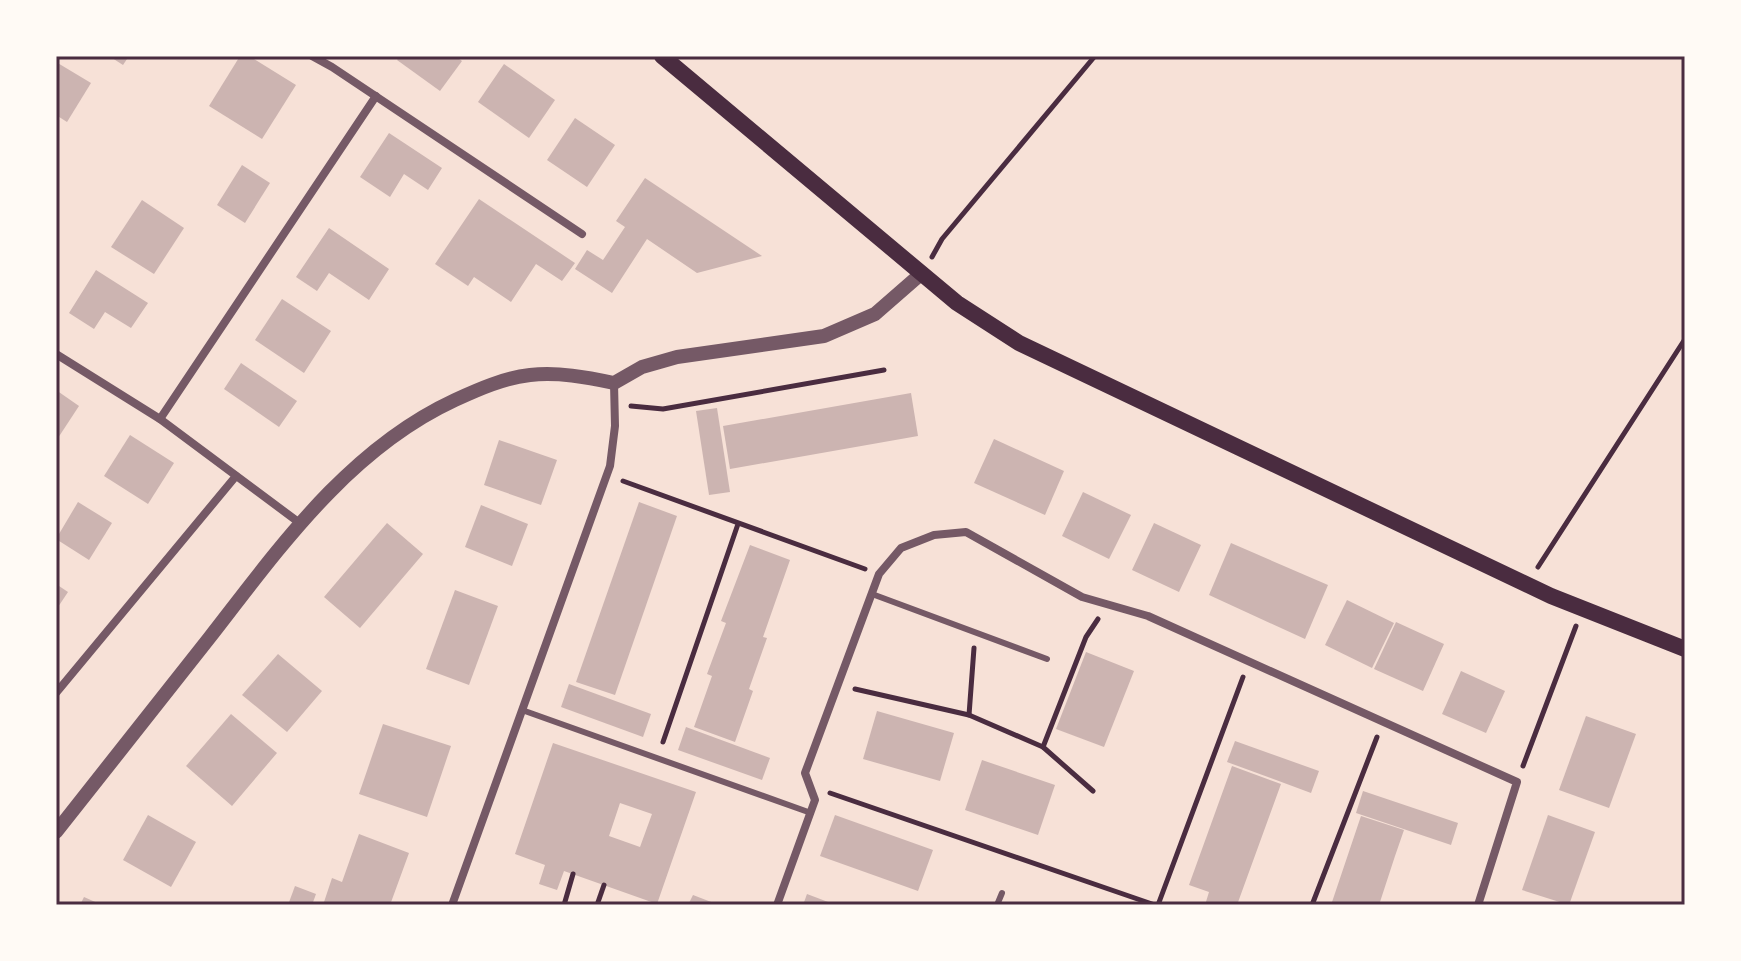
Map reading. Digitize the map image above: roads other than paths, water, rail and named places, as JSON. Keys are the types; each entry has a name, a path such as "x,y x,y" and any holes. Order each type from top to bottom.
{"main road":[{"path":"662,56 957,303 1019,343 1527,584 1685,649"}],"street":[{"path":"312,56 582,234"},
{"path":"160,419 376,96"},
{"path":"56,832 301,524 349,471 381,444 432,410 482,387 529,375 577,375 614,383 642,367 677,357 824,336 875,314 922,273"},
{"path":"56,354 160,419 301,524"},
{"path":"452,905 607,476 615,426 614,383"},
{"path":"56,693 236,476"},
{"path":"777,905 815,800 805,773 879,574 901,548 934,535 966,532 1082,597 1148,616 1517,782 1478,905"}],"lane":[{"path":"872,594 1047,659"},
{"path":"522,710 811,813"},
{"path":"997,905 1002,893"}]}
